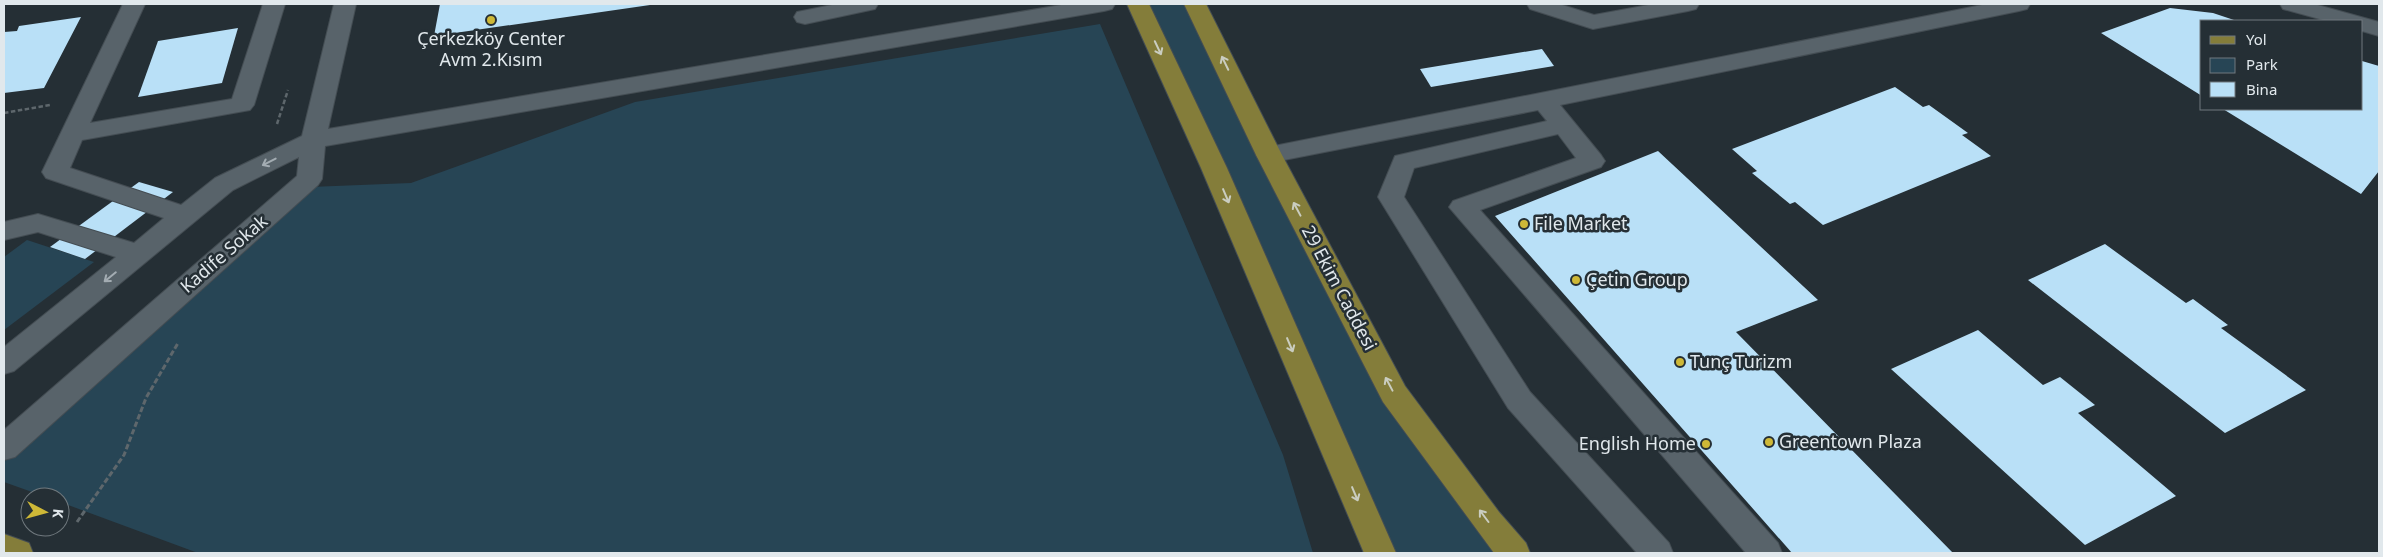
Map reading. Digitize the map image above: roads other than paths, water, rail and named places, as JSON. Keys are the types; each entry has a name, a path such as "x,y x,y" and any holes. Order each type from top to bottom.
{"main road":[{"path":"1138,4 1218,177 1380,553"},
{"name":"29 Ekim Caddesi","path":"1195,4 1269,155 1394,394 1488,522 1514,553"},
{"path":"4,548 17,553"}],"street":[{"path":"134,4 55,172 177,214"},
{"path":"73,134 242,105 274,4"},
{"name":"Kadife Sokak","path":"4,448 310,179 312,140 345,4"},
{"path":"805,17 867,4"},
{"path":"4,362 138,254 177,214 224,184 312,140 1104,4"},
{"path":"1538,4 1593,22 1688,4"},
{"path":"1269,155 2019,4"},
{"path":"2290,4 2347,20"},
{"path":"2363,24 2379,29"},
{"path":"1544,101 1592,160 1462,207 1766,553"},
{"path":"1564,126 1404,162 1392,197 1520,400 1657,553"},
{"path":"4,231 38,223 138,254"}],"place":[{"name":"Çerkezköy Center Avm 2.Kısım","path":"491,20"},
{"name":"File Market","path":"1524,224"},
{"name":"Çetin Group","path":"1576,280"},
{"name":"Tunç Turizm","path":"1680,362"},
{"name":"Greentown Plaza","path":"1769,442"},
{"name":"English Home","path":"1706,444"}]}
